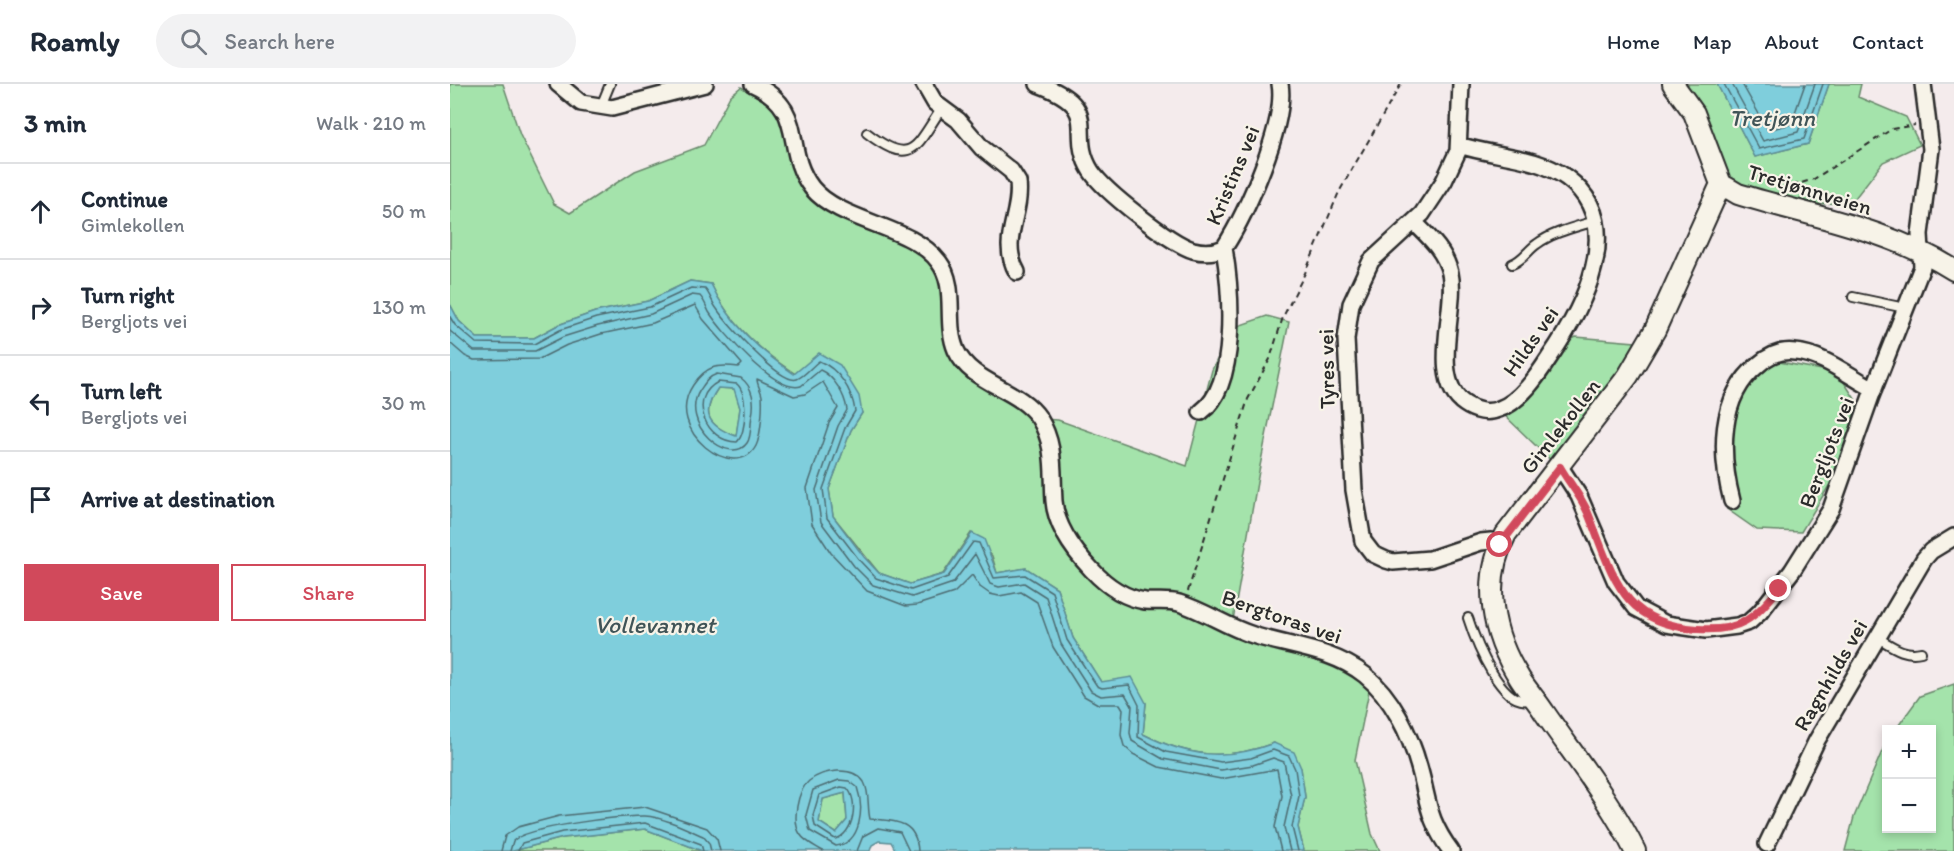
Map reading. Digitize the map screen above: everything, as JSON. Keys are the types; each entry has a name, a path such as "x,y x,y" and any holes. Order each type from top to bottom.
{"street":[{"path":"558,84 581,103 601,108 623,106 700,85"},
{"name":"Bergtoras vei","path":"753,84 776,97 784,108 791,121 802,172 814,190 830,203 920,247 941,264 947,276 951,329 958,354 972,369 1018,398 1038,417 1052,451 1054,501 1058,518 1073,545 1093,572 1124,595 1144,601 1183,605 1252,635 1334,658 1367,676 1399,717 1408,735 1420,768 1427,807 1436,829 1451,851"},
{"path":"924,84 927,94 966,128 982,148 1011,171 1018,182 1008,243 1010,257 1017,273"},
{"name":"Kristins vei","path":"1038,84 1059,93 1074,105 1081,119 1089,168 1108,191 1190,249 1210,252 1224,248"},
{"name":"Kristins vei","path":"1201,412 1214,401 1220,390 1227,352 1229,310 1224,248 1245,210 1277,125 1281,109 1280,84"},
{"name":"Tyres vei","path":"1461,84 1459,145 1444,181 1414,222 1371,261 1358,286 1348,315 1346,339 1348,411 1359,532 1373,554 1393,562 1430,559 1481,542 1491,541 1500,545"},
{"name":"Tretjønnveien","path":"1673,84 1694,113 1721,184 1738,195 1872,233 1922,251 1954,270"},
{"name":"Bergljots vei","path":"1560,467 1579,496 1611,571 1629,601 1653,618 1673,626 1706,630 1728,628 1749,622 1760,612 1792,571 1827,518 1922,267 1920,234 1931,149 1923,84"},
{"name":"Hilds vei","path":"1414,222 1444,255 1450,273 1446,352 1454,390 1468,406 1492,412 1508,405 1528,386 1548,360 1588,291 1596,246 1594,222 1589,206 1577,189 1548,166 1459,145"},
{"name":"Gimlekollen","path":"1635,851 1617,818 1520,680 1497,627 1492,607 1492,576 1500,545 1628,376 1647,346 1721,184"},
{"name":"Bergljots vei","path":"1732,501 1724,463 1728,417 1740,382 1765,359 1778,352 1800,352 1874,389"},
{"name":"Ragnhilds vei","path":"1765,848 1817,740 1924,559 1931,551 1954,537"}],"lane":[{"path":"601,108 610,84"},
{"path":"867,133 886,148 904,150 913,147 927,134 942,108"},
{"path":"1512,264 1544,240 1594,222"},
{"path":"1853,297 1905,308"},
{"path":"1468,618 1483,657 1504,688 1518,701 1525,702 1534,698"},
{"path":"1878,638 1909,654 1921,652"}],"path":[{"path":"1183,605 1248,399 1270,359 1282,317 1305,273 1339,192 1401,84"},
{"path":"1778,190 1814,179 1892,129 1927,124"}],"green space":[{"path":"450,84 503,84 520,135 554,204 570,213 635,171 704,145 730,96 741,87 787,114 812,187 932,257 952,323 977,376 1040,419 1058,420 1187,466 1212,370 1232,328 1267,316 1289,322 1259,471 1233,620 1323,655 1370,686 1355,760 1372,834 1380,851 1304,851 1298,827 1305,797 1301,768 1274,743 1240,752 1208,754 1176,748 1143,734 1146,703 1101,682 1073,638 1057,588 1026,568 997,573 992,556 971,533 943,574 910,584 879,573 833,516 829,489 851,430 862,413 817,388 775,360 756,344 724,307 711,284 690,281 648,301 595,312 558,325 534,338 477,338 459,321 450,304"},
{"path":"1680,84 1717,84 1755,157 1808,144 1829,84 1861,84 1858,97 1906,117 1920,145 1883,162 1852,202 1803,205 1727,192"},
{"path":"1576,337 1647,343 1564,473 1498,409 1553,349"},
{"path":"1769,360 1838,373 1857,402 1841,466 1801,532 1757,530 1727,509 1726,443 1729,398"},
{"path":"718,388 735,389 740,408 736,437 719,428 710,418 709,405"},
{"path":"1954,684 1954,851 1845,851 1854,817 1882,751 1882,833 1936,833 1936,725 1899,725 1920,696"},
{"path":"845,793 847,820 836,833 819,822 823,799"},
{"path":"645,829 702,851 513,851 563,838"}],"water":[{"name":"Tretjønn","path":"1717,84 1829,84 1808,144 1755,157"},
{"name":"Vollevannet","path":"690,281 711,284 718,298 746,335 794,374 819,353 840,365 859,396 862,413 851,430 829,489 833,516 879,573 910,584 944,574 972,533 984,539 997,573 1026,568 1057,588 1073,638 1101,682 1132,677 1146,703 1143,734 1176,748 1208,754 1240,752 1274,743 1294,752 1301,768 1305,797 1298,827 1304,851 896,851 891,842 879,841 872,845 870,851 702,851 645,829 563,838 513,851 450,851 450,304 459,321 477,338 534,338 558,325 595,312 648,301","holes":["718,388 734,389 740,408 736,436 719,428 710,418 709,405","845,793 847,820 836,833 819,822 823,799"]}],"route":[{"path":"1500,545 1506,534 1560,467 1588,513 1616,582 1636,608 1653,618 1666,624 1687,628 1706,630 1728,628 1749,622 1779,589"}]}
